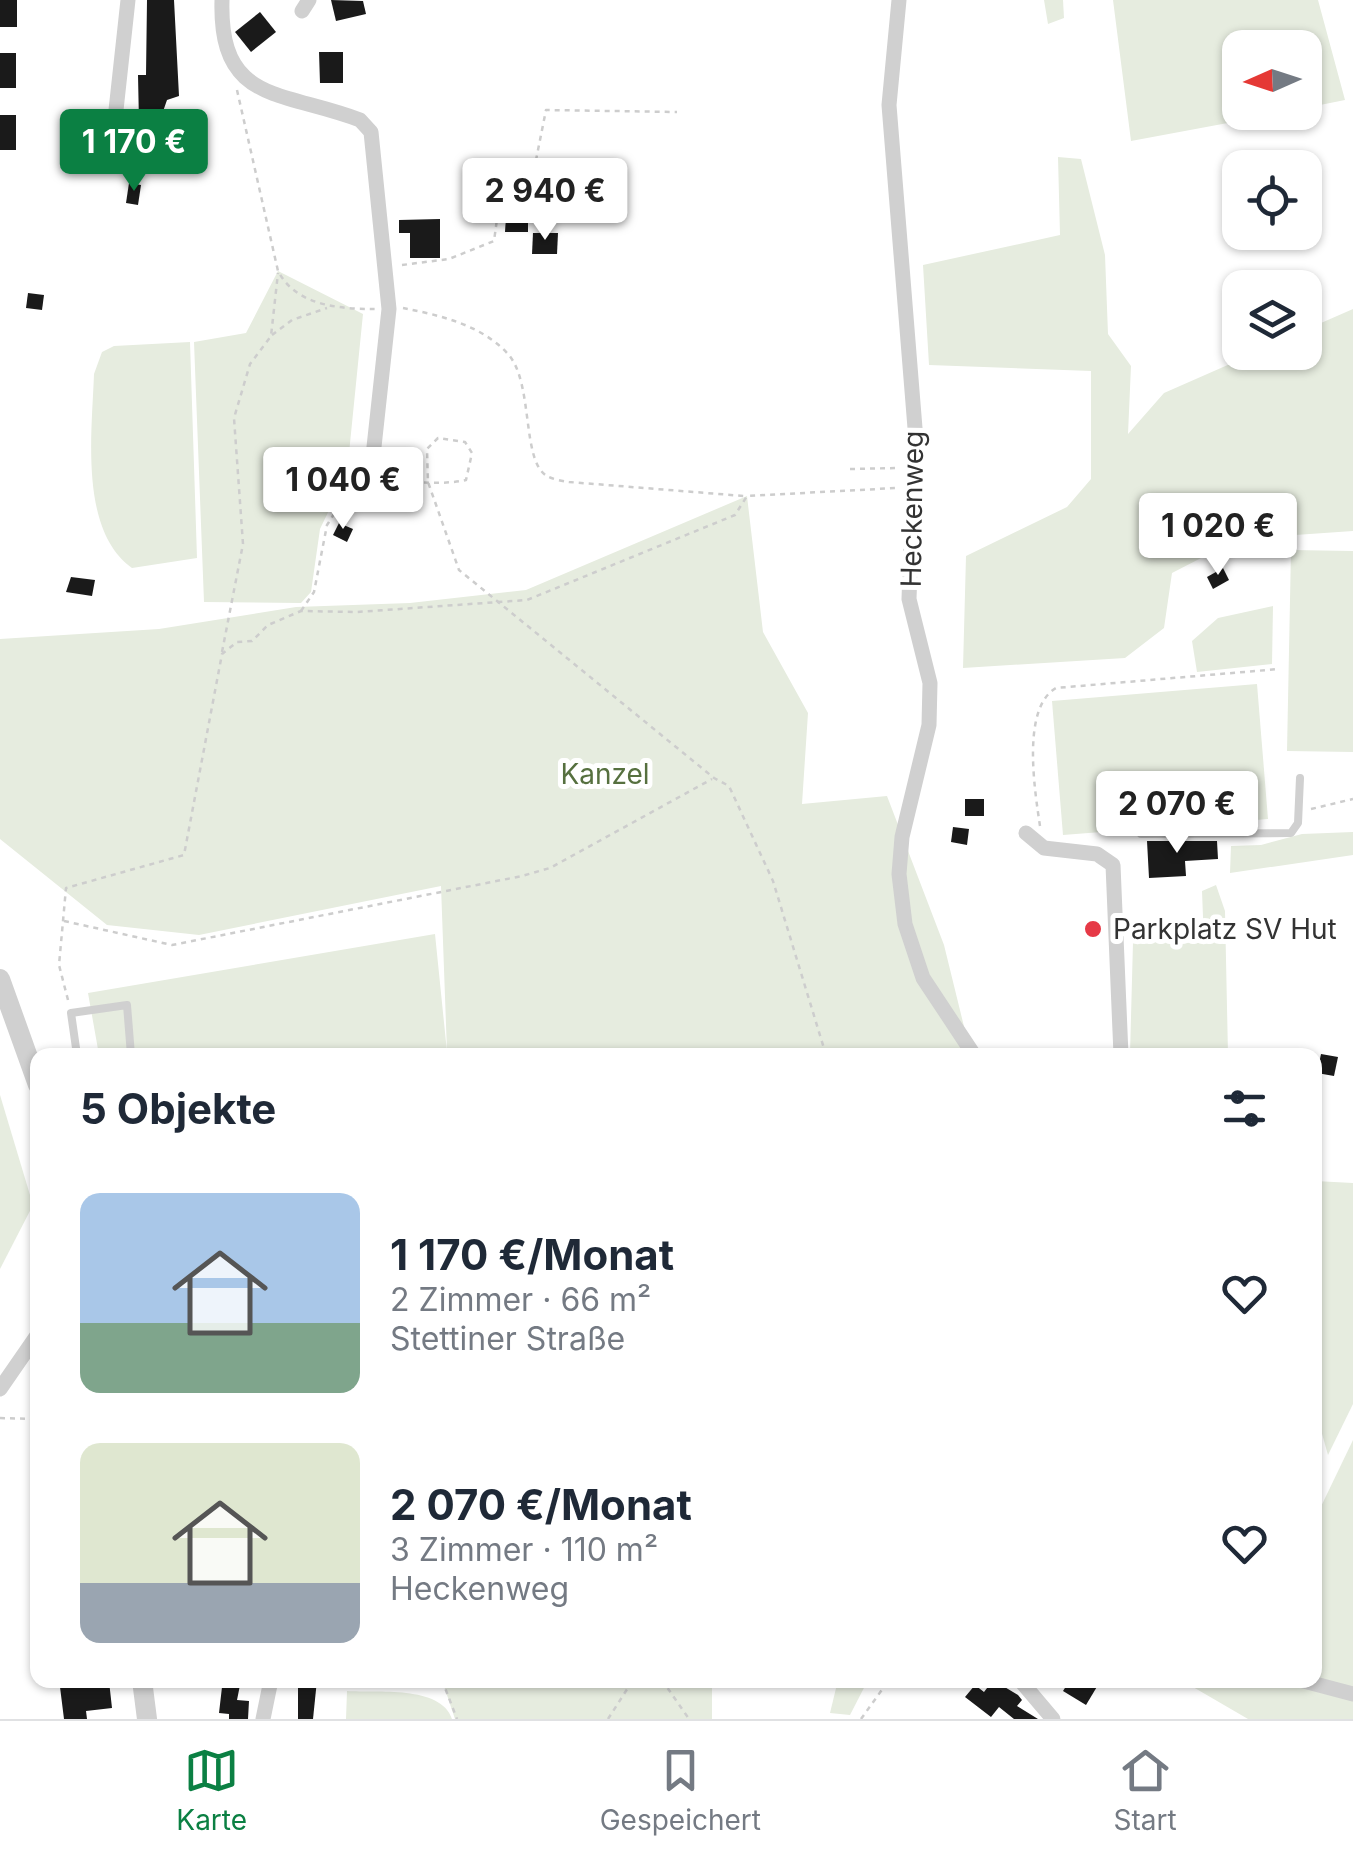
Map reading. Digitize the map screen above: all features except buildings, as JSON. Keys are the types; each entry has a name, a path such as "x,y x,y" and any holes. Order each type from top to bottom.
{"street":[{"path":"116,110 128,0"},
{"path":"222,0 224,51 234,68 264,89 365,124 374,143 389,309 373,456"},
{"name":"Heckenweg","path":"899,0 890,105 915,468 910,599 930,684 929,725 902,837 899,874 905,924 923,978 969,1048"},
{"path":"1026,833 1044,848 1096,854 1113,865 1121,1048"},
{"path":"0,980 30,1062"},
{"path":"0,1389 30,1346"},
{"path":"1322,1686 1353,1694"},
{"path":"143,1688 147,1719"},
{"path":"264,1719 269,1688"},
{"path":"1027,1688 1053,1719"}],"lane":[{"path":"1141,834 1222,831 1282,836 1295,829 1300,811 1300,778"},
{"path":"76,1048 71,1013 127,1005 130,1048"}],"path":[{"path":"234,68 278,271 271,336"},
{"path":"385,266 449,259 494,241 498,212 504,206 520,207 529,195 546,110 677,112"},
{"path":"278,271 296,292 330,307"},
{"path":"71,1013 59,965 66,888 184,855 243,544 234,418 250,364 271,336 292,320 330,307 404,308 459,322 511,356 528,402 534,460 547,476 569,482 748,496 912,488"},
{"path":"301,611 314,592 327,525 352,481 373,456 394,481 428,482 466,480 472,453 465,442 438,438 429,444 428,482 459,570 714,778 729,786 739,799 773,881 824,1048"},
{"path":"850,468 915,468"},
{"path":"352,481 379,496 391,491 394,481"},
{"path":"222,654 236,642 252,642 268,625 301,611 526,600 736,514 748,496"},
{"path":"1044,848 1034,789 1034,726 1046,694 1056,688 1279,669"},
{"path":"63,920 172,945 522,876 550,868 714,778"},
{"path":"1300,811 1353,800"},
{"path":"0,1418 30,1420"},
{"path":"445,1688 457,1719"},
{"path":"608,1719 628,1688"},
{"path":"668,1688 689,1719"},
{"path":"861,1719 883,1688"}],"green space":[{"path":"1044,0 1063,0 1064,18 1048,24"},
{"path":"1113,0 1318,0 1345,100 1322,105 1322,30 1222,30 1222,124 1131,141"},
{"path":"1058,157 1081,159 1105,255 1108,334 1131,366 1128,434 1164,393 1222,368 1322,370 1322,323 1353,309 1353,531 1238,539 1172,573 1164,628 1125,658 963,668 966,556 1067,507 1091,479 1091,371 929,365 923,265 1060,235"},
{"path":"278,271 363,314 347,473 320,529 311,592 301,603 204,602 194,342 246,333"},
{"path":"190,342 197,558 132,568 115,551 103,530 96,505 91,451 94,374 102,352 114,346"},
{"name":"Kanzel","path":"747,496 763,632 808,713 802,804 887,796 944,945 969,1048 447,1048 441,886 199,935 107,925 0,839 0,639 159,629 296,607 410,603 526,590"},
{"path":"1291,550 1353,551 1353,752 1287,751"},
{"path":"1273,606 1272,664 1197,672 1192,641 1218,618"},
{"path":"1257,684 1268,819 1063,835 1052,701"},
{"path":"1353,832 1353,855 1230,873 1231,846 1261,845 1302,834"},
{"path":"1216,885 1225,911 1228,1048 1130,1048 1133,942 1204,943 1202,891"},
{"name":"Kanzel","path":"435,934 447,1048 98,1048 88,993"},
{"path":"0,1095 30,1195 30,1211 0,1269"},
{"path":"1322,1181 1353,1183 1353,1404 1328,1455 1322,1434"},
{"path":"1353,1440 1353,1694 1322,1683 1322,1504"},
{"path":"445,1688 712,1688 712,1719 455,1719"},
{"path":"836,1688 864,1688 850,1715 830,1713"},
{"path":"1195,1688 1315,1688 1353,1699 1353,1719 1248,1719"},
{"path":"347,1691 422,1696 446,1708 452,1719 346,1719"}],"place":[{"name":"Parkplatz SV Hut","path":"1093,929"}]}
